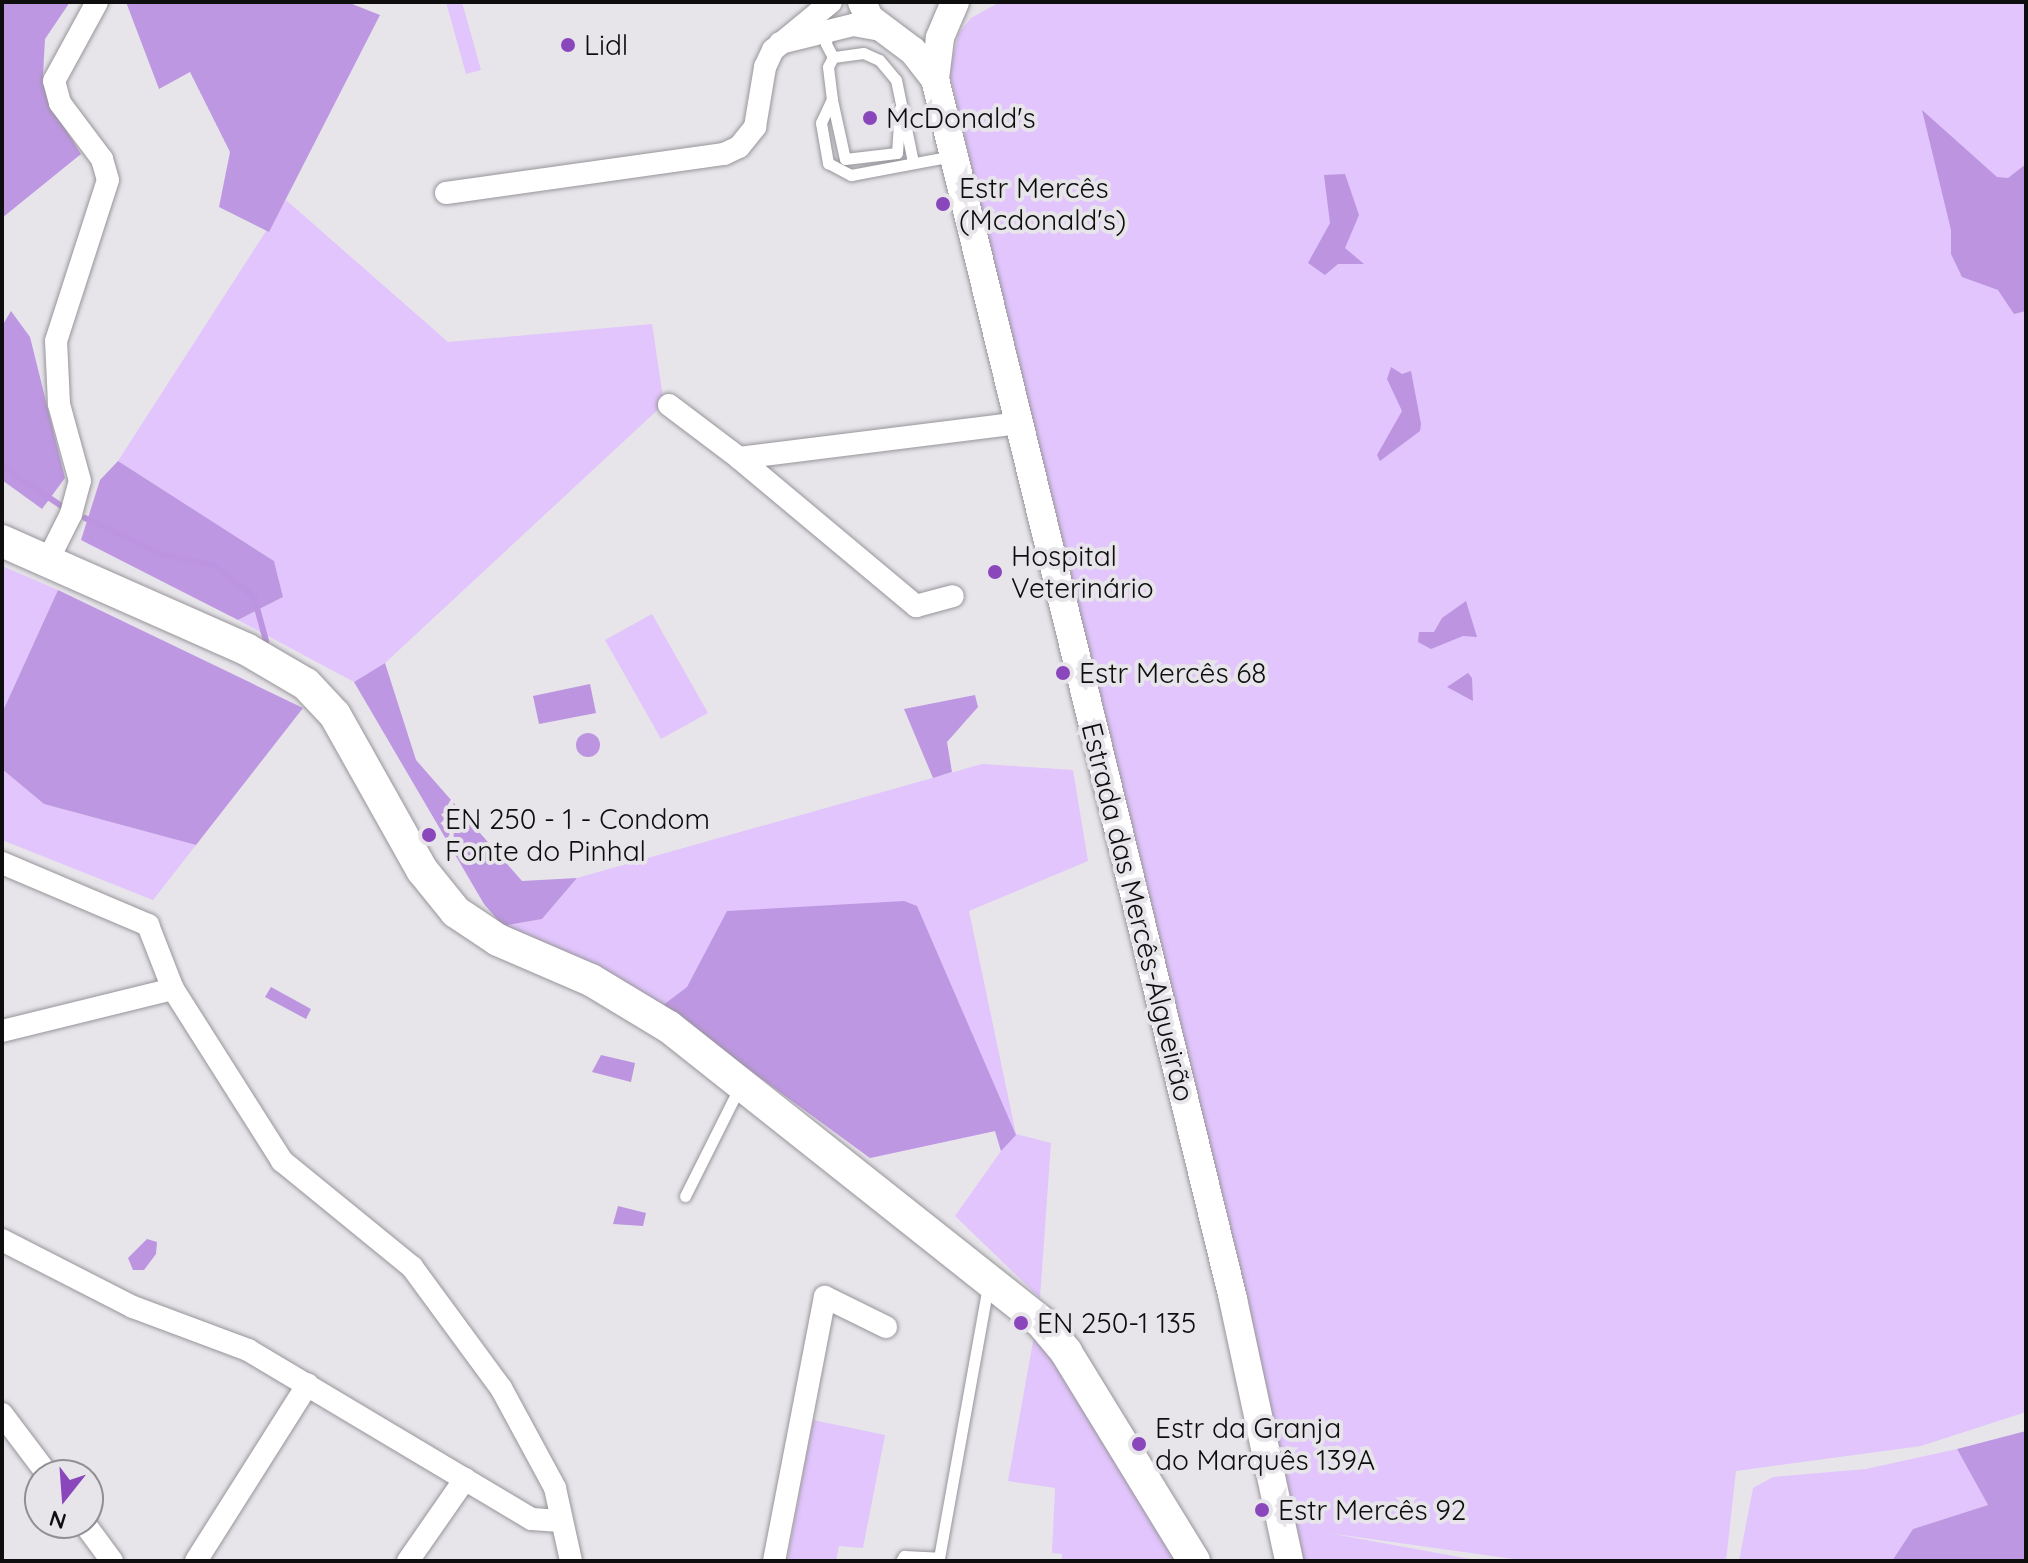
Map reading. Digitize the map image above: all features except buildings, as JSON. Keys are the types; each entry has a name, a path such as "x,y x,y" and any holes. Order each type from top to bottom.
{"main road":[{"path":"2,541 246,649 306,684 341,724 422,870 456,912 498,940 640,1007 990,1278 1066,1352 1194,1561"}],"street":[{"path":"47,562 71,514 80,481 59,404 56,341 108,180 102,159 60,103 54,81 97,2"},
{"path":"446,193 724,154 739,147 755,127 765,67 779,44 831,2"},
{"path":"862,2 888,33 935,79"},
{"name":"Estrada das Mercês-Algueirão","path":"888,33 923,37 955,10"},
{"name":"Estrada das Mercês-Algueirão","path":"955,10 935,79 1233,1299 1289,1561"},
{"path":"779,44 853,25 888,33"},
{"path":"669,405 739,458 916,606 953,596"},
{"path":"739,458 1019,423"},
{"path":"2,863 148,925 173,989 282,1161 412,1267 501,1388 555,1488 571,1561"},
{"path":"2,1031 173,989"},
{"path":"2,1240 83,1284 248,1350 532,1519 560,1521"},
{"path":"774,1561 825,1297 886,1327"},
{"path":"196,1561 308,1384"},
{"path":"2,1414 36,1459"},
{"path":"408,1561 465,1479"},
{"path":"96,1539 112,1561"}],"lane":[{"path":"827,31 826,44 833,57"},
{"path":"833,57 863,53 879,60 896,80 913,162"},
{"path":"833,57 828,67 845,159 897,153 901,103"},
{"path":"832,99 821,123 828,163 851,175 953,156"},
{"path":"685,1196 741,1084"},
{"path":"901,1561 904,1556 939,1558 990,1278"}],"shaded area":[{"path":"2,2 70,2 45,39 43,75 51,106 81,154 2,218"},
{"path":"126,2 347,2 380,15 269,232 219,207 230,152 190,72 159,89"},
{"path":"446,2 462,2 481,70 466,74"},
{"path":"1000,2 2026,2 2026,1412 1921,1446 1736,1471 1726,1561 1528,1561 1328,1533 1481,1561 1300,1561 1284,1527 949,71 959,33 971,18"},
{"path":"1922,110 1997,177 2008,178 2026,164 2026,311 2014,314 1998,290 1962,277 1951,254 1951,230"},
{"path":"1345,174 1359,215 1345,248 1364,264 1338,264 1325,275 1308,263 1330,223 1324,175"},
{"path":"286,200 448,342 652,324 664,404 385,663 354,682 238,620 283,597 274,561 118,461"},
{"path":"11,311 30,337 65,478 42,509 2,480 2,326"},
{"path":"1391,367 1402,374 1411,371 1421,424 1420,431 1380,461 1377,455 1402,411 1387,379"},
{"path":"118,461 274,561 283,597 238,620 81,540 100,480"},
{"path":"2,566 58,590 2,713"},
{"path":"58,590 303,708 196,845 44,804 2,769 2,713"},
{"path":"1466,601 1477,637 1463,636 1431,649 1418,642 1419,632 1434,632 1442,618"},
{"path":"652,614 708,713 661,739 605,640"},
{"path":"385,663 416,760 522,881 577,878 542,919 503,926 484,904 354,682"},
{"path":"1468,673 1472,678 1473,701 1447,687"},
{"path":"590,684 596,713 539,724 533,696"},
{"path":"975,695 978,707 947,742 952,772 933,778 904,709"},
{"path":"588,733 596,737 600,745 596,753 588,757 580,753 576,745 580,737"},
{"path":"982,764 1073,770 1088,861 969,911 1016,1134 1051,1143 1040,1298 955,1216 1001,1151 995,1131 870,1158 662,1006 503,926 542,919 577,878"},
{"path":"2,769 44,804 196,845 153,900 2,840"},
{"path":"904,901 917,906 1016,1135 1001,1151 995,1131 870,1158 662,1006 687,987 727,911"},
{"path":"271,987 311,1009 306,1019 265,997"},
{"path":"601,1055 635,1063 631,1082 592,1072"},
{"path":"618,1206 646,1213 643,1226 613,1224"},
{"path":"147,1239 157,1242 156,1254 144,1270 133,1270 128,1258"},
{"path":"1034,1336 1056,1358 1181,1561 1062,1561 1062,1554 1052,1553 1055,1488 1008,1481"},
{"path":"813,1420 885,1435 863,1548 839,1546 836,1561 787,1561"},
{"path":"2026,1431 2026,1561 1892,1561 1913,1529 1988,1505 1957,1449"},
{"path":"1957,1449 1988,1505 1913,1529 1892,1561 1739,1561 1753,1488 1773,1477 1866,1469"}],"waterway":[{"path":"2,466 63,507"},
{"path":"85,518 160,554 214,565 254,597 266,641"}],"place":[{"name":"Lidl","path":"568,45"},
{"name":"McDonald's","path":"870,118"},
{"name":"Estr Mercês (Mcdonald's)","path":"943,204"},
{"name":"Hospital Veterinário","path":"995,572"},
{"name":"Estr Mercês 68","path":"1063,673"},
{"name":"EN 250 - 1 - Condom Fonte do Pinhal","path":"429,835"},
{"name":"EN 250-1 135","path":"1021,1323"},
{"name":"Estr da Granja do Marquês 139A","path":"1139,1444"},
{"name":"Estr Mercês 92","path":"1262,1510"}]}
